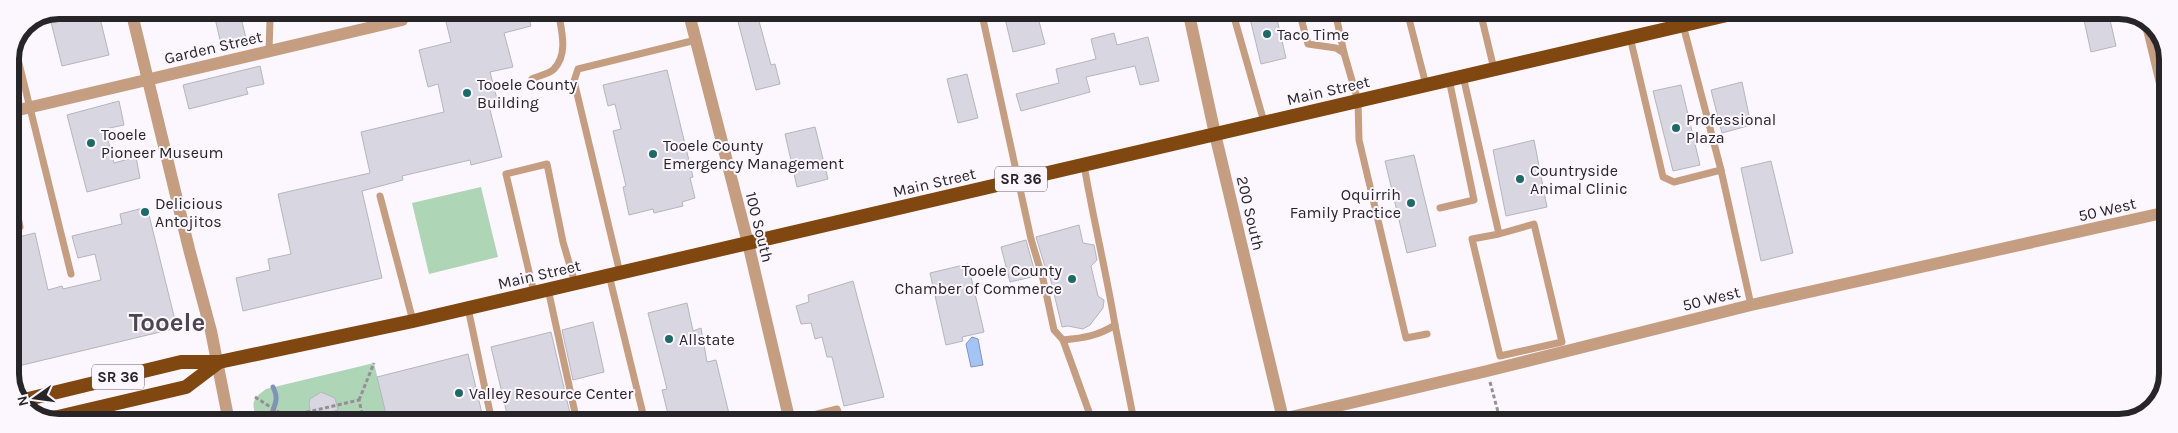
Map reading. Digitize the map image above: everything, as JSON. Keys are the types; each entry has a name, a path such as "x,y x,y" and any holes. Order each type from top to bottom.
{"highway":[{"name":"Main Street","path":"28,399 181,362 219,362 412,321 1709,19"},
{"name":"Main Street","path":"71,414 186,387 219,362"}],"street":[{"path":"133,19 219,362 228,414"},
{"name":"Garden Street","path":"29,107 270,51 386,19"},
{"name":"100 South","path":"690,19 748,243 788,414"},
{"name":"200 South","path":"1190,19 1215,134 1281,414"},
{"path":"2150,34 2159,70"},
{"path":"19,110 29,107"},
{"name":"50 West","path":"1312,414 1751,305 2159,214"}],"lane":[{"path":"270,19 270,51"},
{"path":"532,79 553,70 561,58 563,44 559,19"},
{"path":"983,19 1054,330 1063,340 1090,414"},
{"path":"1235,19 1264,122"},
{"path":"1301,19 1308,44 1336,48 1344,53"},
{"path":"1337,19 1344,53 1358,101 1359,140 1406,338 1427,334"},
{"path":"1409,19 1426,85"},
{"path":"1482,19 1494,69"},
{"path":"1683,25 1721,170 1751,305"},
{"path":"1630,37 1663,177 1674,182 1721,170"},
{"path":"642,414 574,81 578,69 696,40"},
{"path":"19,64 71,274"},
{"path":"1463,76 1499,234"},
{"path":"1440,208 1474,200 1449,80"},
{"path":"534,293 506,174 547,164 563,242 575,283"},
{"path":"1084,165 1093,217 1105,264 1133,414"},
{"path":"380,196 412,321"},
{"path":"1534,224 1562,342 1500,356 1472,239 1499,234 1534,224"},
{"path":"548,289 574,414"},
{"path":"468,308 490,414"},
{"path":"1063,340 1084,338 1103,333 1115,325"},
{"path":"819,414 837,409 839,414"}],"path":[{"path":"362,414 358,400 374,363"},
{"path":"1487,371 1499,414"},
{"path":"255,396 280,414"},
{"path":"302,414 358,400"}],"green space":[{"path":"481,187 498,257 429,274 412,203"},
{"path":"374,363 386,414 255,414 255,400 266,389"}],"water":[{"path":"972,337 978,339 983,365 971,367 966,344"}],"building":[{"path":"100,19 109,55 62,66 51,20"},
{"path":"215,19 241,19 246,38 221,44"},
{"path":"445,19 529,19 531,26 504,33 513,67 490,72 497,99 488,102 502,157 471,165 470,160 402,176 403,180 362,191 382,278 243,311 236,278 270,270 268,259 291,254 278,194 370,173 361,132 444,112 438,84 428,87 419,50 451,42"},
{"path":"737,19 767,19 759,21 771,65 775,64 780,84 756,90"},
{"path":"1005,19 1038,19 1045,44 1013,52"},
{"name":"Taco Time","path":"1250,19 1277,19 1286,58 1261,64"},
{"path":"2084,19 2110,19 2116,46 2091,52"},
{"path":"1114,33 1117,45 1148,37 1159,81 1140,85 1135,66 1086,77 1090,92 1021,111 1016,94 1059,83 1056,69 1096,59 1091,39"},
{"path":"260,66 264,84 246,88 248,94 189,109 183,85"},
{"name":"Tooele County Emergency Management","path":"667,70 693,177 690,178 695,198 682,202 683,206 654,213 653,209 629,215 623,187 626,186 613,131 621,129 615,104 608,106 603,85"},
{"path":"967,74 978,118 958,123 947,79"},
{"path":"1742,82 1751,125 1722,133 1711,90"},
{"name":"Professional Plaza","path":"1681,85 1700,165 1673,171 1653,91"},
{"name":"Tooele Pioneer Museum","path":"119,101 124,125 105,129 114,163 136,157 140,178 87,192 67,115"},
{"path":"815,127 828,179 797,187 785,134"},
{"name":"Countryside Animal Clinic","path":"1534,140 1547,207 1506,216 1493,150"},
{"name":"Oquirrih Family Practice","path":"1414,155 1436,246 1407,253 1385,161"},
{"path":"1771,161 1793,253 1761,261 1741,168"},
{"path":"147,207 177,328 19,366 19,237 35,233 48,290 62,286 63,289 101,280 95,254 78,258 72,236 122,224 120,214"},
{"name":"Tooele County Chamber of Commerce","path":"1079,225 1083,243 1094,245 1097,260 1091,266 1098,296 1104,300 1103,308 1090,325 1083,329 1068,326 1062,327 1049,273 1047,273 1036,237"},
{"path":"1026,240 1036,276 1010,282 1001,247"},
{"path":"968,264 984,332 962,337 963,341 946,345 930,273"},
{"path":"853,281 884,397 844,406 832,357 827,357 822,337 815,339 811,323 801,324 796,306 809,302 808,295"},
{"path":"687,303 693,331 701,328 707,362 716,360 729,414 668,414 662,390 667,389 648,313"},
{"path":"593,322 604,372 573,380 562,330"},
{"path":"551,332 570,414 507,414 491,347"},
{"path":"468,354 482,414 386,414 377,377"},
{"path":"321,392 335,398 338,410 323,414 311,414 310,399"}],"waterway":[{"path":"272,414 276,398 273,387"}],"place":[{"name":"Taco Time","path":"1267,34"},
{"name":"Tooele County Building","path":"467,93"},
{"name":"Professional Plaza","path":"1676,128"},
{"name":"Tooele Pioneer Museum","path":"91,143"},
{"name":"Tooele County Emergency Management","path":"653,154"},
{"name":"Countryside Animal Clinic","path":"1520,179"},
{"name":"Oquirrih Family Practice","path":"1411,203"},
{"name":"Delicious Antojitos","path":"145,212"},
{"name":"Tooele County Chamber of Commerce","path":"1072,279"},
{"name":"Allstate","path":"669,339"},
{"name":"Valley Resource Center","path":"459,393"}],"district":[{"name":"Tooele","path":"167,322"}]}
